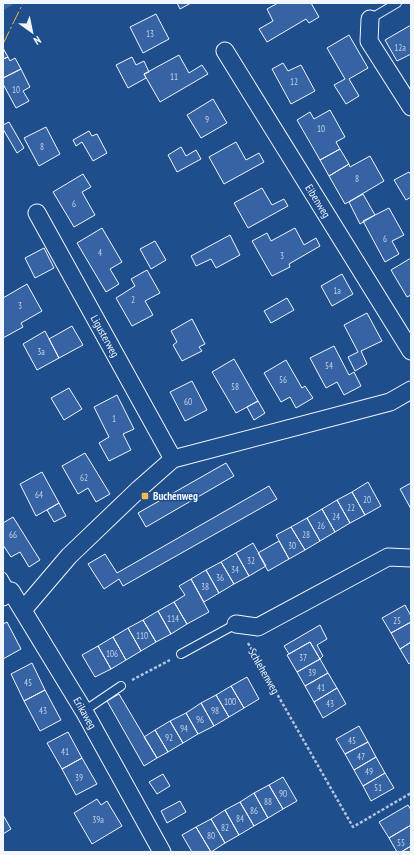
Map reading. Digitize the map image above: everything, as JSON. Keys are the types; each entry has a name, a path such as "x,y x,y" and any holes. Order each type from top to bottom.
{"street":[{"path":"370,19 369,41 411,107"},
{"name":"Eibenweg","path":"225,52 411,351"},
{"name":"Ligusterweg","path":"37,212 173,459"},
{"path":"23,610 69,556 138,489 173,459 390,402 411,390"},
{"path":"236,624 258,627 388,557 411,558"},
{"name":"Erikaweg","path":"6,589 23,610 84,711 162,852"}],"lane":[{"path":"370,19 397,3"},
{"path":"181,654 236,624"},
{"path":"84,711 121,686"}],"path":[{"name":"Schlehenweg","path":"236,624 353,827 411,793"},
{"path":"121,686 181,654"}],"building":[{"path":"177,3 191,3 180,9"},
{"path":"278,3 311,3 319,17 309,23 306,19 267,42 259,29 273,21 267,9"},
{"path":"156,14 169,39 143,53 130,27"},
{"path":"411,25 411,54 397,61 385,40"},
{"path":"349,35 368,68 349,79 359,96 346,104 334,85 345,79 327,48"},
{"path":"3,48 8,57 3,59"},
{"path":"179,55 189,73 202,65 208,74 160,102 144,74"},
{"path":"8,57 10,61 15,58 21,69 3,78 3,59"},
{"path":"132,57 136,65 144,61 149,72 144,74 146,78 128,88 116,65"},
{"path":"283,63 288,71 301,65 315,91 291,104 272,69"},
{"path":"21,69 30,87 23,91 29,101 16,108 3,84 3,78"},
{"path":"213,99 227,123 201,138 187,115"},
{"path":"330,110 345,137 336,142 340,149 320,160 297,120 310,112 314,119"},
{"path":"9,122 24,148 17,153 3,129 3,125"},
{"path":"46,127 60,154 39,166 24,138"},
{"path":"89,131 92,136 97,134 107,153 93,161 82,142 76,146 73,140"},
{"path":"236,142 246,160 259,153 264,162 224,184 209,157"},
{"path":"181,147 186,156 196,150 201,159 177,172 168,155"},
{"path":"340,149 349,164 329,176 320,160"},
{"path":"370,156 384,181 345,204 329,176 349,164 350,167"},
{"path":"409,172 411,175 411,197 406,200 394,180"},
{"path":"83,174 91,187 82,192 95,215 74,227 53,192"},
{"path":"262,188 272,205 284,199 288,206 248,228 234,203"},
{"path":"363,194 375,215 360,224 349,202"},
{"path":"389,208 404,235 392,241 399,254 385,262 363,221"},
{"path":"102,228 122,262 110,269 119,284 106,292 77,243"},
{"path":"295,228 304,245 316,238 320,246 289,264 290,267 272,276 252,241 267,233 271,241"},
{"path":"230,235 240,255 216,268 211,259 196,266 191,256"},
{"path":"155,241 166,260 151,269 140,249"},
{"path":"44,248 54,268 35,278 25,258"},
{"path":"411,258 411,295 407,297 391,270"},
{"path":"147,270 160,293 145,301 153,315 132,326 116,298 135,286 131,279"},
{"path":"342,274 353,294 332,306 321,286"},
{"path":"27,284 42,311 21,323 23,327 3,338 3,298"},
{"path":"287,298 294,310 271,323 264,311"},
{"path":"367,313 382,341 361,351 367,364 355,371 348,357 358,352 344,325"},
{"path":"192,319 205,344 199,347 202,351 182,361 173,345 177,342 171,331"},
{"path":"72,326 83,345 59,358 49,339"},
{"path":"45,331 59,358 37,370 23,344"},
{"path":"334,346 349,375 354,372 361,386 344,395 337,382 326,388 310,358"},
{"path":"234,359 258,401 236,413 212,372"},
{"path":"286,360 302,388 305,386 313,398 296,408 290,397 281,402 264,373"},
{"path":"192,381 207,410 185,421 170,392"},
{"path":"69,388 82,409 64,420 51,398"},
{"path":"117,395 134,429 123,434 131,450 109,461 99,443 109,437 94,407"},
{"path":"258,401 265,413 254,420 247,407"},
{"path":"85,453 110,494 96,502 88,488 78,494 62,466"},
{"path":"226,463 234,476 146,527 138,513"},
{"path":"42,472 59,503 36,516 20,484"},
{"path":"368,482 381,506 365,515 352,492"},
{"path":"411,483 411,509 400,489"},
{"path":"269,486 277,499 123,586 119,579 104,589 88,564 105,554 117,573"},
{"path":"352,492 365,515 350,523 337,500"},
{"path":"337,500 350,523 335,532 322,509"},
{"path":"59,503 66,516 54,522 47,510"},
{"path":"322,509 335,532 320,541 307,518"},
{"path":"13,517 40,560 29,567 20,552 11,557 3,545 3,523"},
{"path":"307,518 320,541 305,550 291,527"},
{"path":"291,527 305,550 289,559 276,535"},
{"path":"279,541 289,559 268,571 258,553"},
{"path":"253,543 266,566 249,576 236,553"},
{"path":"236,553 249,576 234,584 221,562"},
{"path":"221,562 234,584 219,593 206,570"},
{"path":"206,570 219,593 204,602 191,579"},
{"path":"191,579 209,612 187,624 174,602 185,595 179,586"},
{"path":"174,602 187,624 171,634 158,611"},
{"path":"405,605 411,616 411,622 391,633 382,618"},
{"path":"158,611 171,634 156,642 143,620"},
{"path":"143,620 156,642 141,651 128,628"},
{"path":"7,622 21,649 3,659 3,624"},
{"path":"411,622 411,642 400,649 391,633"},
{"path":"320,625 327,639 317,645 323,656 320,659 310,642 289,654 284,646"},
{"path":"128,628 141,651 126,660 113,637"},
{"path":"113,637 126,660 111,669 98,646"},
{"path":"310,642 320,659 297,672 287,655"},
{"path":"411,642 411,662 409,664 400,649"},
{"path":"98,646 111,669 95,677 82,655"},
{"path":"320,659 328,673 305,686 297,672"},
{"path":"32,663 45,690 24,701 11,674"},
{"path":"328,673 337,688 314,702 305,686"},
{"path":"247,677 259,699 244,708 231,686"},
{"path":"231,686 244,708 229,717 216,695"},
{"path":"337,688 346,704 323,718 314,702"},
{"path":"45,690 61,720 40,731 24,701"},
{"path":"119,694 157,758 144,766 107,701"},
{"path":"216,695 229,717 214,726 201,703"},
{"path":"201,703 214,726 198,734 186,713"},
{"path":"186,713 198,734 183,743 170,721"},
{"path":"170,721 183,743 168,752 155,730"},
{"path":"359,726 368,742 345,754 336,739"},
{"path":"155,730 168,752 157,758 144,737"},
{"path":"68,732 82,758 62,769 47,743"},
{"path":"368,742 376,757 354,770 345,754"},
{"path":"376,757 385,773 363,786 354,770"},
{"path":"82,758 97,784 76,795 62,769"},
{"path":"385,773 394,788 371,801 363,786"},
{"path":"163,774 170,786 157,794 149,782"},
{"path":"283,777 297,801 283,809 269,785"},
{"path":"269,785 283,809 268,818 254,793"},
{"path":"254,793 268,818 254,826 240,802"},
{"path":"97,799 101,805 107,801 122,826 92,844 74,813"},
{"path":"180,801 186,812 167,823 161,811"},
{"path":"240,802 254,826 239,835 225,810"},
{"path":"408,805 411,810 411,825 389,838 379,822"},
{"path":"225,810 239,835 225,843 211,819"},
{"path":"3,815 11,829 3,834"},
{"path":"211,819 225,843 211,852 196,827"},
{"path":"411,825 411,846 401,852 397,852 389,838"},
{"path":"196,827 211,852 192,852 182,835"},
{"path":"411,846 411,852 401,852"}],"waterway":[{"path":"3,7 10,3"}],"power":[{"path":"3,44 23,3"}],"place":[{"name":"Buchenweg","path":"145,496"}]}
